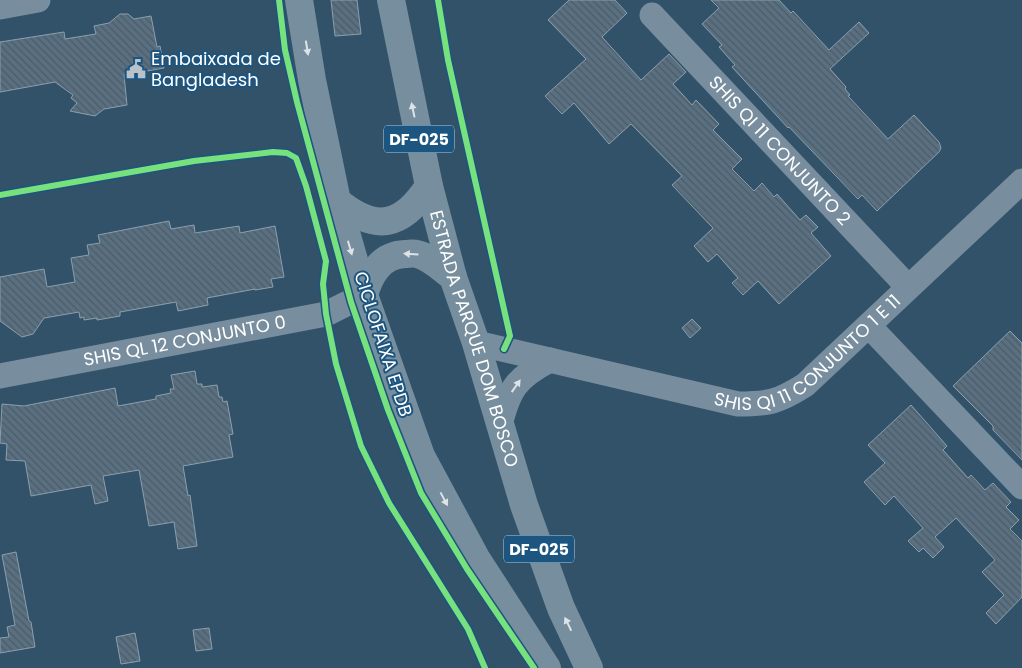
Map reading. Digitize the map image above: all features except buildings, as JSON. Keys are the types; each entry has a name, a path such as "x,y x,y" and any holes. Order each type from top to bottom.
{"main road":[{"name":"DF-025","path":"299,0 312,80 337,201 364,295 421,456 476,558 547,668"},
{"name":"ESTRADA PARQUE DOM BOSCO","path":"391,0 429,186 453,277 476,343 524,505 561,608 589,668"},
{"path":"337,201 350,212 368,220 387,221 405,214 419,201 429,186"},
{"path":"364,295 369,279 376,268 386,258 398,254 416,253 453,277"},
{"path":"476,558 528,668"}],"street":[{"path":"0,7 38,0"},
{"name":"SHIS QI 11 CONJUNTO 2","path":"652,15 908,287"},
{"name":"SHIS QI 11 CONJUNTO 1 E 11","path":"476,343 738,404 765,404 787,396 805,384 1022,181"},
{"name":"SHIS QL 12 CONJUNTO 0","path":"0,376 326,314 364,295"},
{"path":"869,326 1022,488"},
{"path":"500,425 506,400 523,376 550,360"}],"cycle path":[{"name":"CICLOFAIXA EPDB","path":"279,0 285,50 297,102 351,302 388,410 421,493 467,569 534,668"},
{"path":"438,0 448,60 510,336 504,349"},
{"path":"0,195 194,161 273,152 287,153 296,158 306,186 326,261 323,284 326,314 336,364 361,446 389,503 468,629 485,668"}],"place":[{"name":"Embaixada de Bangladesh","path":"136,69"}]}
